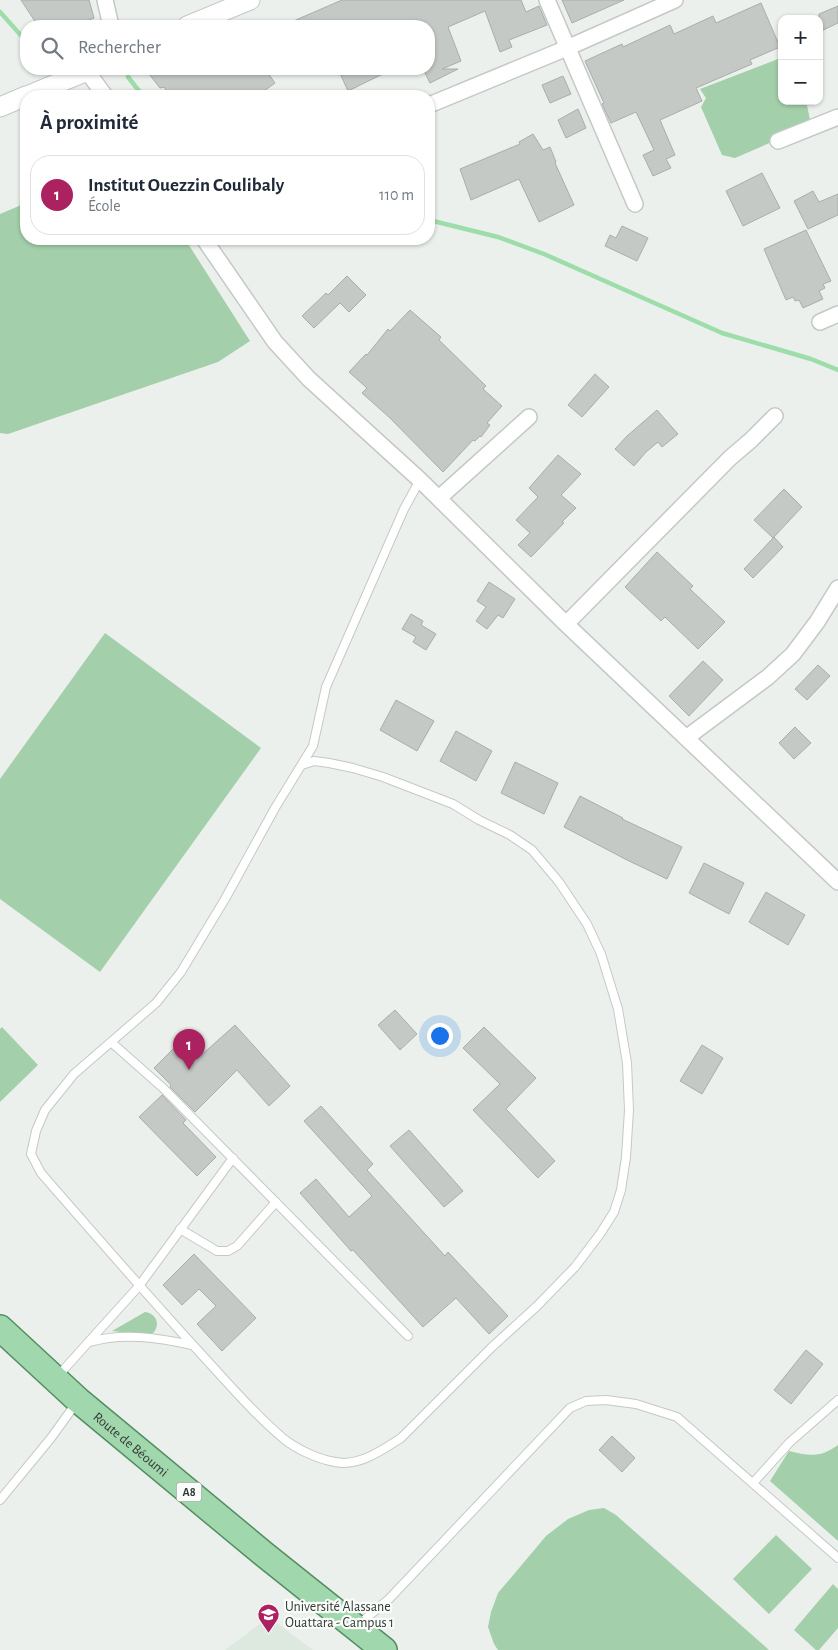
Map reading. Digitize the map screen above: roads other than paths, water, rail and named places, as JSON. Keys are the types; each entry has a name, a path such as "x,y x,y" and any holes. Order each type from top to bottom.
{"main road":[{"name":"Route de Béoumi","path":"0,1328 78,1400 265,1555 384,1650"}],"street":[{"path":"104,0 110,20"},
{"path":"546,0 634,204"},
{"path":"435,103 567,48 675,0"},
{"path":"200,20 242,1"},
{"path":"41,90 78,75"},
{"path":"93,75 102,90"},
{"path":"0,107 20,99"},
{"path":"778,141 838,117"},
{"path":"208,245 275,342 309,379 439,498 566,624 838,882"},
{"path":"820,322 838,314"},
{"path":"566,624 730,458 775,416"},
{"path":"439,498 529,417"},
{"path":"686,738 768,677 793,654 817,622 838,588"}],"lane":[{"path":"302,765 314,762 353,768 383,777 453,804 479,820 510,835 532,850 559,882 587,924 602,954 618,1009 627,1063 629,1110 626,1156 621,1190 614,1212 600,1234 574,1267 537,1306 492,1347 401,1438 385,1449 359,1461 337,1463 305,1452 285,1440 257,1414 139,1286 41,1173 31,1154 36,1131 45,1110 74,1074 156,1003 181,972 225,899 275,808 313,746 326,688 404,509 420,480"},
{"path":"112,1042 163,1088 408,1336"},
{"path":"55,1379 139,1286 233,1158"},
{"path":"180,1229 217,1251 228,1251 237,1246 276,1202"},
{"path":"88,1343 105,1338 122,1337 164,1338 193,1345"},
{"path":"0,1500 51,1438 78,1400"},
{"path":"356,1626 389,1599 570,1408 586,1402 606,1400 636,1404 676,1417 838,1558"},
{"path":"753,1483 790,1442 838,1400"}],"waterway":[{"path":"0,12 20,34"},
{"path":"128,77 138,90"},
{"path":"435,221 498,237 544,254 722,333 811,359 838,370"}],"place":[{"name":"Institut Ouezzin Coulibaly","path":"189,1070"},
{"name":"Université Alassane Ouattara - Campus 1","path":"269,1633"}]}
